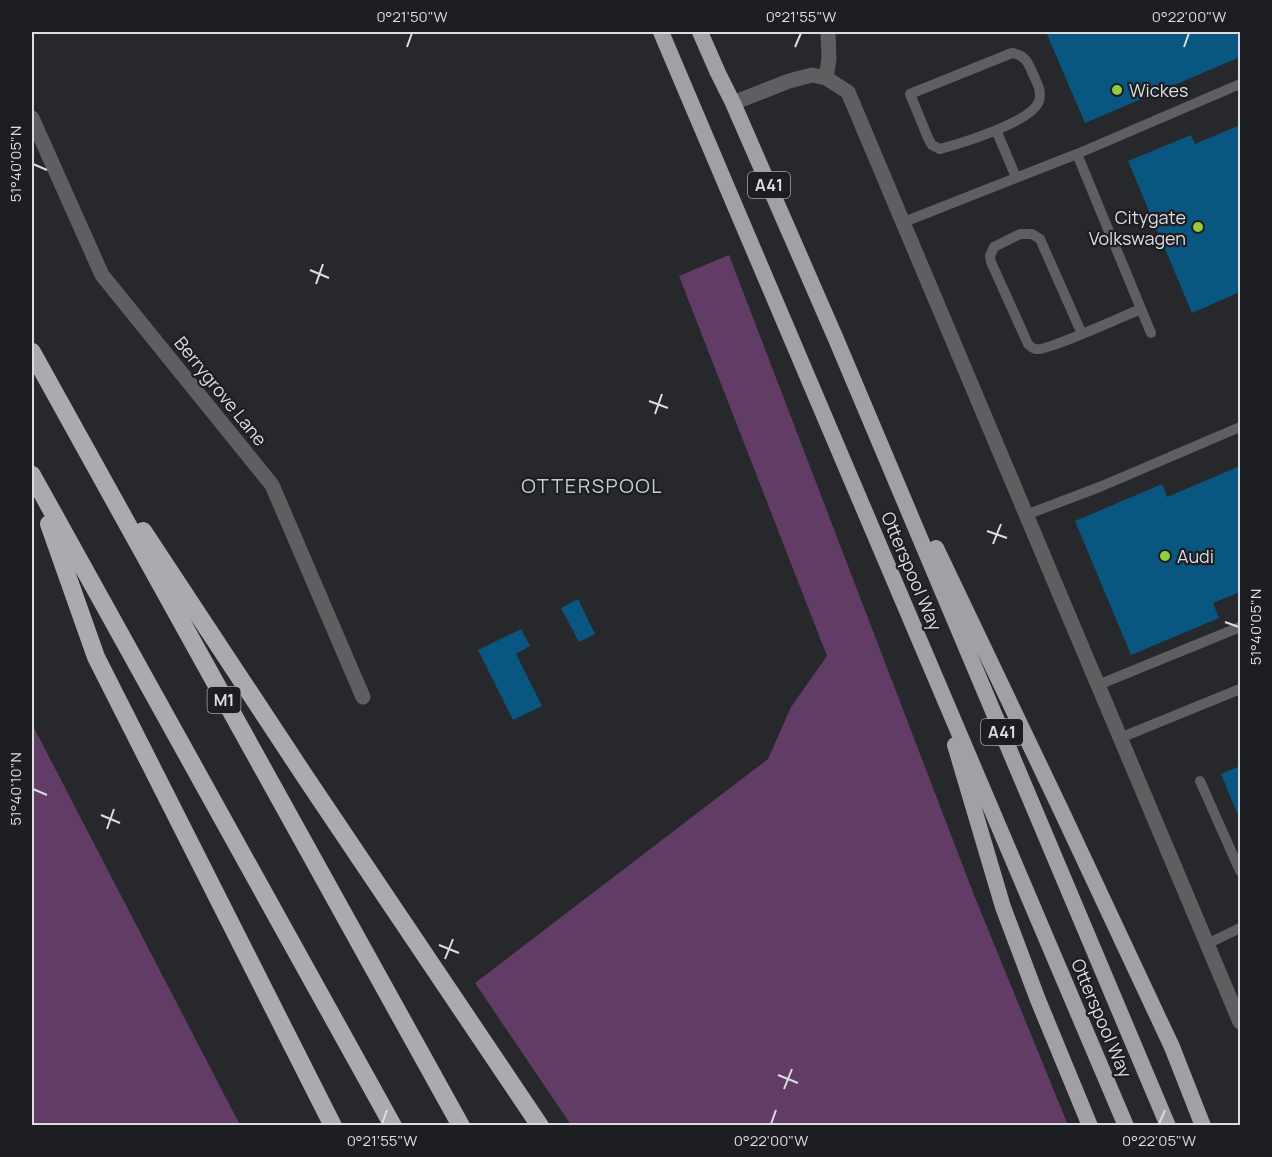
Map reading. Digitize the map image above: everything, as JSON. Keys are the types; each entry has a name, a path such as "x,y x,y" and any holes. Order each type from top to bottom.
{"highway":[{"name":"Otterspool Way","path":"661,32 1126,1125"},
{"name":"Otterspool Way","path":"700,32 734,103 836,339 1168,1125"},
{"path":"836,339 1172,1047 1203,1125"},
{"name":"M1","path":"32,352 461,1125"},
{"name":"M1","path":"66,415 306,778 540,1125"},
{"path":"32,476 96,657 333,1125"},
{"path":"32,476 393,1125"},
{"path":"930,664 1003,907 1038,1000 1090,1125"}],"street":[{"path":"826,78 829,59 828,32"},
{"path":"734,103 789,81 812,75 826,78 848,92 1240,1022"},
{"name":"Berrygrove Lane","path":"32,118 102,275 272,485 363,697"}],"lane":[{"path":"1012,53 1019,54 1030,66 1040,91 1039,100 1028,114 996,130 940,148 932,145 910,94 1012,53"},
{"path":"904,222 1077,154 1240,84"},
{"path":"996,130 1016,177"},
{"path":"1077,154 1151,333"},
{"path":"1082,334 1040,238 1032,234 1020,234 994,247 990,256 991,262 1028,344 1036,350 1045,349 1082,334 1141,309"},
{"path":"1026,515 1102,486 1240,427"},
{"path":"1098,685 1240,627"},
{"path":"1120,738 1240,689"},
{"path":"1200,781 1240,871"},
{"path":"1207,944 1240,928"}],"shaded area":[{"path":"729,255 974,895 1068,1125 571,1125 475,983 768,759 791,707 827,656 679,276"},
{"path":"32,724 240,1125 32,1125"}],"building":[{"name":"Wickes","path":"1046,32 1240,32 1240,57 1085,123"},
{"name":"Citygate Volkswagen","path":"1240,125 1240,292 1192,313 1128,161 1191,135 1195,144"},
{"name":"Audi","path":"1240,466 1240,592 1213,603 1219,618 1131,655 1075,521 1162,484 1167,497"},
{"path":"578,599 595,634 579,642 561,608"},
{"path":"521,629 530,646 516,654 542,706 513,720 478,650"},
{"path":"1240,766 1240,820 1221,774"}],"place":[{"name":"Wickes","path":"1117,90"},
{"name":"Citygate Volkswagen","path":"1198,227"},
{"name":"Audi","path":"1165,556"}],"district":[{"name":"OTTERSPOOL","path":"592,485"}]}
